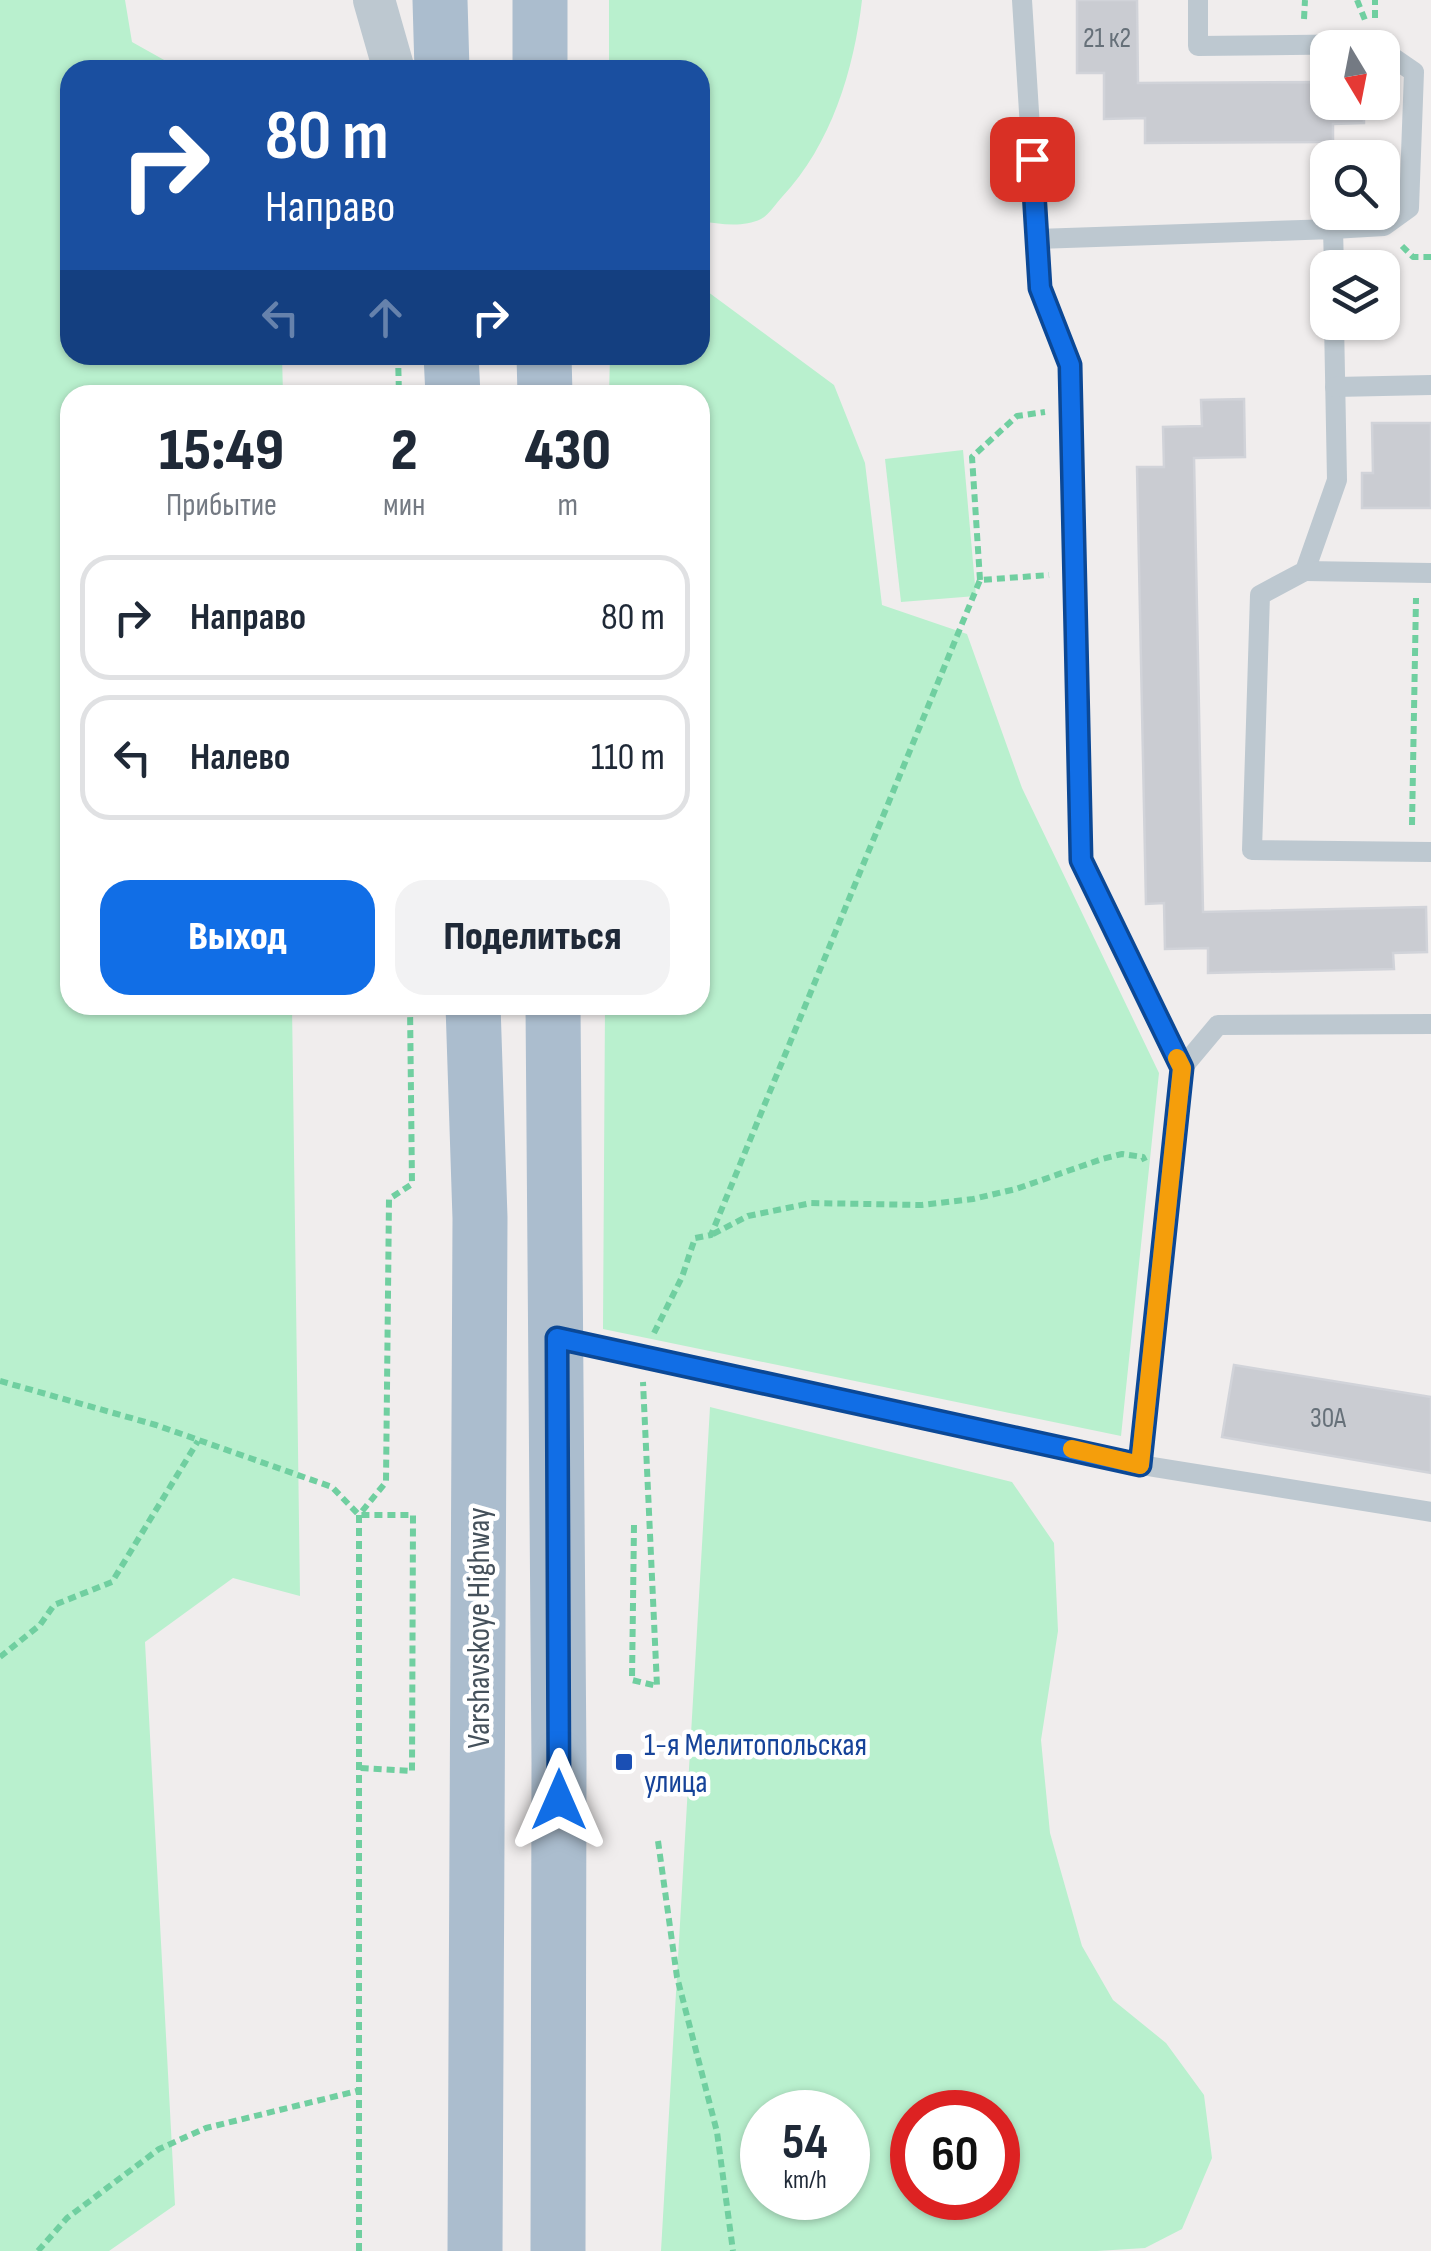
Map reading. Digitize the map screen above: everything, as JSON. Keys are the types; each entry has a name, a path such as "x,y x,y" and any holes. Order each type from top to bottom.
{"main road":[{"path":"440,0 442,60"},
{"path":"540,0 540,60"},
{"name":"Varshavskoye Highway","path":"473,1015 480,1218 475,2251"},
{"path":"553,1015 558,2251"}],"street":[{"path":"374,0 391,60"}],"lane":[{"path":"1022,0 1040,288 1070,365 1081,860 1182,1068 1140,1465"},
{"path":"1198,0 1198,46 1310,45"},
{"path":"1400,62 1414,72 1409,208 1400,214"},
{"path":"1037,238 1310,230"},
{"path":"1305,572 1337,480 1335,340"},
{"path":"1336,387 1431,385"},
{"path":"1421,852 1252,850 1260,595 1305,572 1424,573"},
{"path":"1182,1068 1218,1024 1431,1024"},
{"path":"557,1338 1140,1465 1431,1512"}],"path":[{"path":"711,1236 980,580 972,457 1017,416 1070,408"},
{"path":"1421,852 1424,573"},
{"path":"980,580 1074,574"},
{"path":"359,2251 359,1515 386,1482 389,1199 412,1184 410,1015"},
{"path":"634,1526 632,1680 657,1686 642,1359 682,1277 695,1238 711,1236 748,1216 811,1203 922,1205 973,1198 1016,1189 1122,1154 1143,1157 1167,1213"},
{"path":"0,1382 77,1400 332,1487 359,1515 413,1515 412,1770 360,1768"},
{"path":"0,1657 40,1625 54,1605 112,1582 198,1441"},
{"path":"658,1841 677,1978 717,2132 734,2251"},
{"path":"38,2251 66,2218 159,2150 206,2128 357,2092"}],"green space":[{"path":"0,0 125,0 132,42 164,60 60,60 60,365 282,365 283,385 60,385 60,1015 292,1015 300,1596 233,1578 145,1642 175,2205 109,2251 0,2251"},
{"path":"609,0 862,0 846,79 827,130 799,176 770,212 754,222 710,222 710,60 609,60"},
{"path":"710,293 834,385 865,463 882,605 967,634 1022,788 1159,1073 1121,1436 603,1329 605,1015 710,1015 710,385 609,385 610,365 710,365"},
{"path":"963,450 976,596 901,602 885,459"},
{"path":"710,1407 1012,1482 1054,1543 1058,1631 1041,1740 1050,1833 1082,1946 1113,2000 1166,2043 1204,2095 1212,2158 1182,2229 1145,2248 661,2251"}],"building":[{"path":"1077,0 1137,0 1138,83 1310,82 1310,120 1364,123 1333,124 1333,140 1310,142 1145,143 1145,118 1104,119 1104,73 1077,73"},
{"path":"1244,399 1245,457 1194,458 1203,912 1426,907 1427,952 1393,953 1394,969 1208,973 1208,948 1165,949 1164,903 1146,904 1137,467 1164,467 1163,427 1202,426 1201,400"},
{"path":"1372,423 1431,423 1431,508 1362,508 1362,473 1373,473"},
{"path":"1234,1365 1431,1397 1431,1473 1222,1437"}],"slow traffic":[{"path":"1072,1449 1140,1465 1182,1068 1177,1058"}],"place":[{"name":"1-я Мелитопольская улица","path":"624,1762"}],"route":[{"path":"559,1800 557,1338 1140,1465 1182,1068 1081,860 1070,365 1040,288 1032,159"}]}
